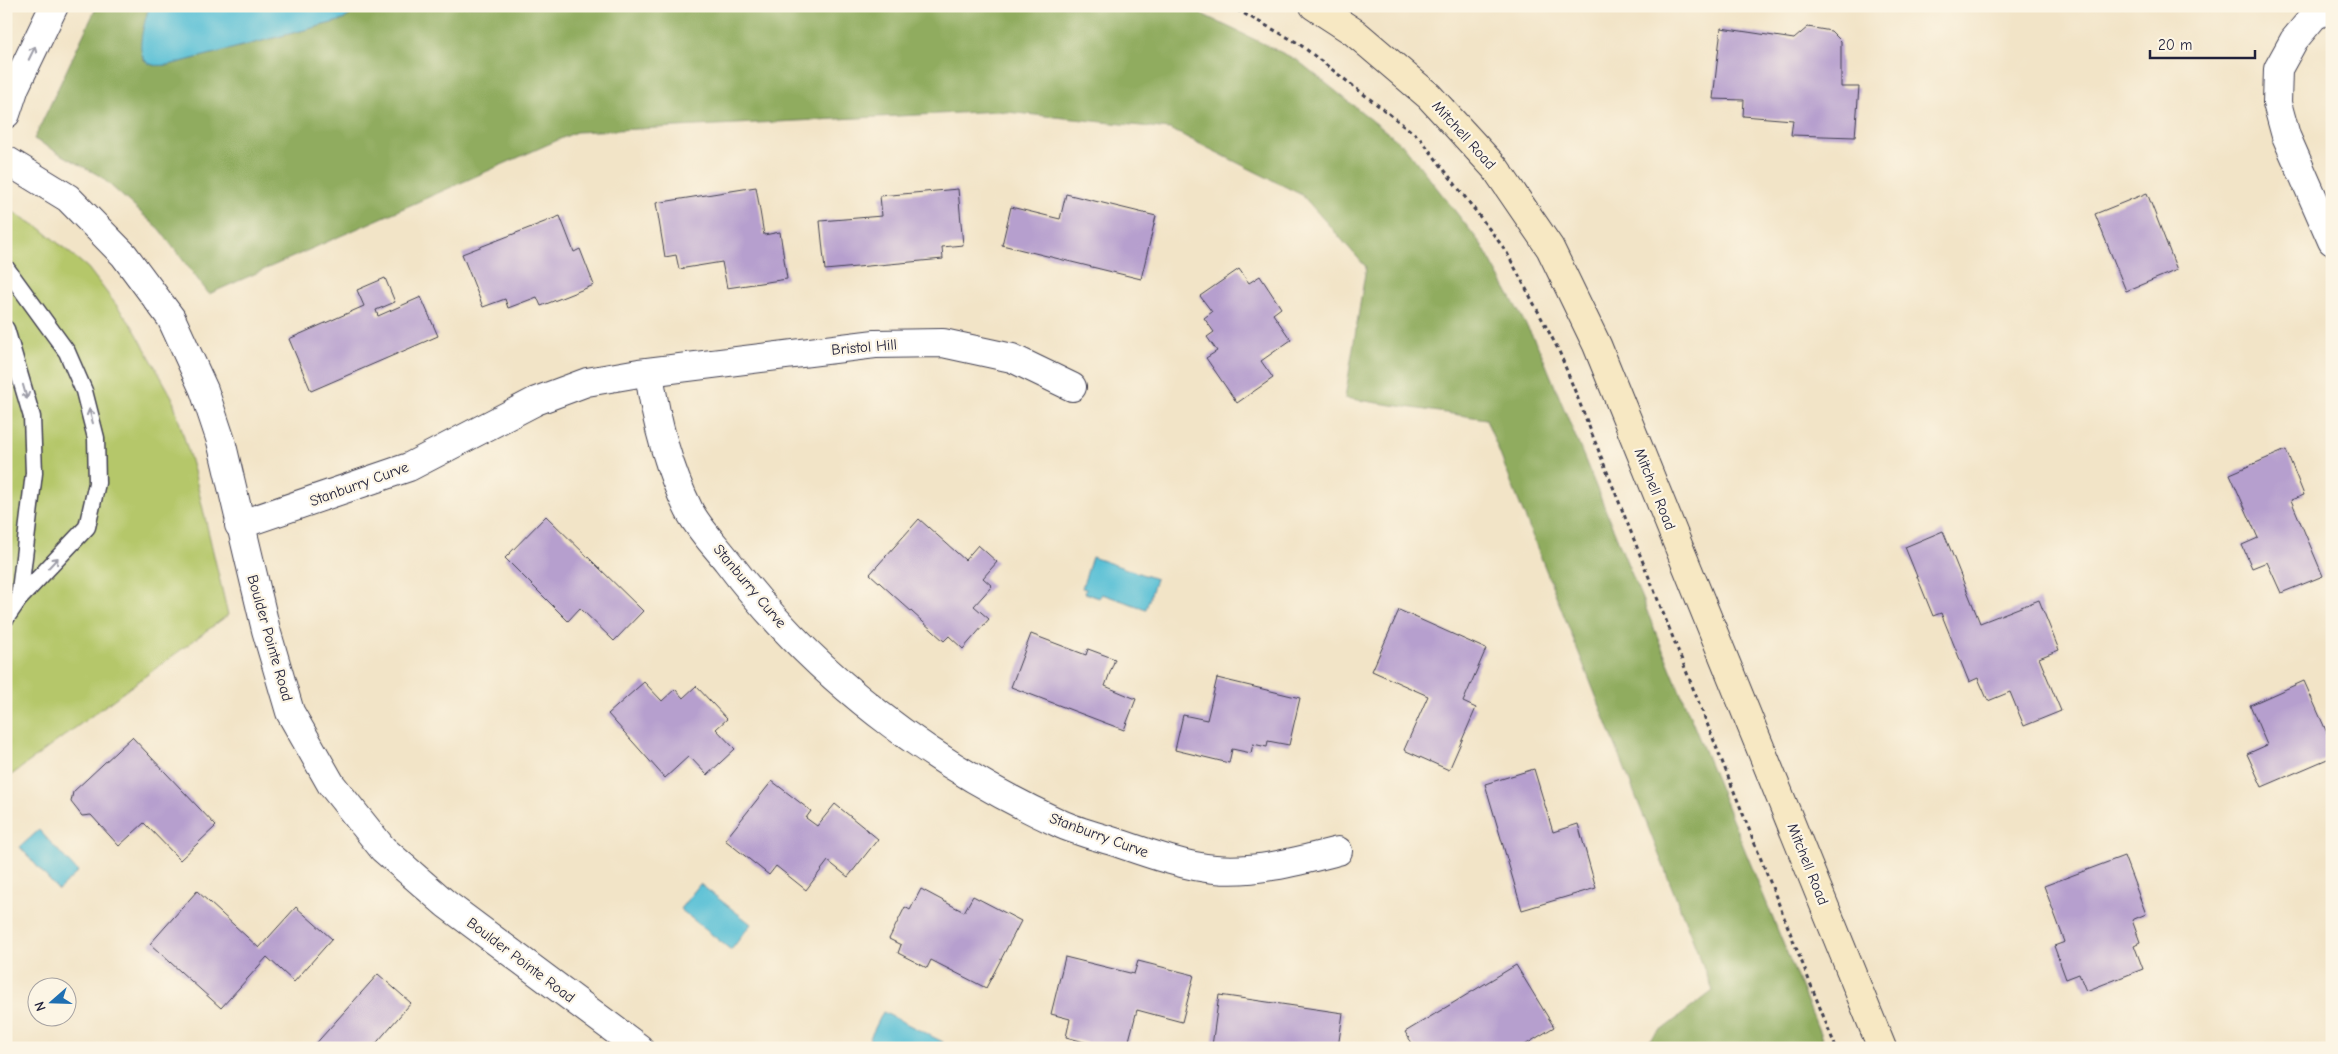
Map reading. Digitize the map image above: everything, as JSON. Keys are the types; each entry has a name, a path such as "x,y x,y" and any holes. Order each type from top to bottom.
{"main road":[{"name":"Mitchell Road","path":"1314,6 1354,32 1429,96 1496,169 1550,248 1600,354 1882,1048"}],"street":[{"path":"6,114 15,87 54,6"},
{"path":"2332,7 2314,16 2294,40 2278,68 2277,103 2286,136 2332,242"},
{"name":"Boulder Pointe Road","path":"6,160 68,198 124,255 171,318 204,390 221,442 239,525 266,630 290,712 331,784 383,849 439,898 639,1048"},
{"name":"Bristol Hill","path":"649,373 875,344 943,343 1012,358 1072,386"},
{"name":"Stanburry Curve","path":"239,525 409,467 536,400 586,382 649,373 654,405 667,460 690,512 750,591 796,640 816,661 891,725 972,779 1061,824 1153,855 1214,869 1277,866 1338,851"}],"lane":[{"path":"6,268 67,352 84,391 96,438 97,482 87,527 19,599 6,618"},
{"path":"6,329 32,417 34,473 19,599"}],"path":[{"path":"1230,6 1298,42 1420,138 1506,251 1559,351 1836,1048"}],"green space":[{"path":"97,6 149,6 142,38 143,59 152,65 169,65 343,20 362,6 1185,6 1297,60 1404,146 1481,244 1540,350 1826,1048 1638,1048 1713,991 1486,419 1345,398 1366,267 1302,195 1170,129 998,111 576,132 209,294 159,229 100,176 34,139"},
{"path":"6,208 40,228 88,268 133,327 172,397 194,471 228,615 6,779"}],"water":[{"path":"149,6 362,6 343,20 169,65 153,65 146,61 142,55 141,48 141,39"},
{"path":"1092,557 1156,579 1146,609 1102,594 1099,598 1085,593 1086,589 1082,588"},
{"path":"39,830 78,872 58,890 20,847"},
{"path":"700,884 751,924 731,950 680,909"},
{"path":"883,1012 943,1042 940,1048 884,1048 869,1040"}],"building":[{"path":"1808,27 1831,31 1841,41 1841,87 1859,87 1855,137 1791,135 1793,120 1743,116 1744,100 1713,99 1721,28 1794,39"},
{"path":"756,187 764,235 780,232 787,279 727,288 722,262 679,269 676,255 665,257 656,203"},
{"path":"958,189 963,245 942,247 943,259 825,270 820,221 882,216 880,196"},
{"path":"2147,193 2177,270 2126,291 2095,214"},
{"path":"1066,194 1156,216 1141,279 1002,245 1011,207 1060,219"},
{"path":"560,216 574,252 580,249 594,285 541,306 537,297 508,308 505,299 483,307 462,254"},
{"path":"1239,269 1249,283 1260,276 1281,308 1273,314 1291,340 1261,361 1273,378 1237,403 1206,358 1217,351 1207,337 1214,332 1204,318 1212,312 1200,296"},
{"path":"385,278 395,302 376,310 378,316 421,297 438,336 311,391 289,339 364,306 357,290"},
{"path":"2286,450 2304,495 2291,500 2323,576 2281,593 2267,562 2252,568 2242,545 2258,538 2230,474"},
{"path":"546,516 643,611 614,641 580,608 568,621 505,558"},
{"path":"919,519 965,560 978,545 997,562 983,578 992,586 974,606 989,619 963,649 949,636 944,641 870,574"},
{"path":"1943,531 1980,623 2039,600 2059,650 2039,658 2061,711 2024,726 2010,692 1988,701 1978,678 1969,682 1941,613 1933,616 1905,547"},
{"path":"1399,610 1486,649 1463,702 1476,708 1449,770 1404,750 1428,696 1372,671"},
{"path":"1031,634 1086,655 1088,649 1115,659 1105,686 1136,699 1124,730 1011,687"},
{"path":"1217,678 1300,698 1289,745 1268,741 1267,747 1253,744 1251,753 1232,749 1229,763 1175,750 1183,715 1207,720"},
{"path":"2304,681 2332,744 2332,757 2262,787 2247,754 2267,745 2250,705"},
{"path":"644,682 662,701 675,689 683,698 696,686 727,719 716,729 735,749 707,775 689,756 665,778 608,714"},
{"path":"132,737 216,826 180,860 144,823 119,846 91,815 82,816 71,802 73,792"},
{"path":"1534,769 1553,832 1578,824 1596,888 1522,910 1485,784"},
{"path":"772,781 811,811 806,818 817,826 835,804 878,839 848,877 828,861 806,890 776,866 769,875 725,840"},
{"path":"2124,856 2146,914 2132,920 2140,942 2134,945 2143,969 2086,991 2079,974 2066,979 2054,946 2065,942 2044,886"},
{"path":"921,889 964,912 973,896 1021,921 986,988 931,960 927,968 898,953 901,945 889,939 905,907 910,910"},
{"path":"197,891 259,948 296,907 332,939 294,982 267,957 221,1008 150,944"},
{"path":"1065,957 1134,974 1138,961 1194,975 1182,1022 1137,1010 1127,1048 1106,1048 1066,1037 1070,1019 1051,1014"},
{"path":"1516,965 1554,1027 1520,1048 1415,1048 1405,1032"},
{"path":"378,974 411,1003 372,1048 312,1048"},
{"path":"1219,995 1343,1013 1338,1048 1227,1048 1212,1046"}]}
